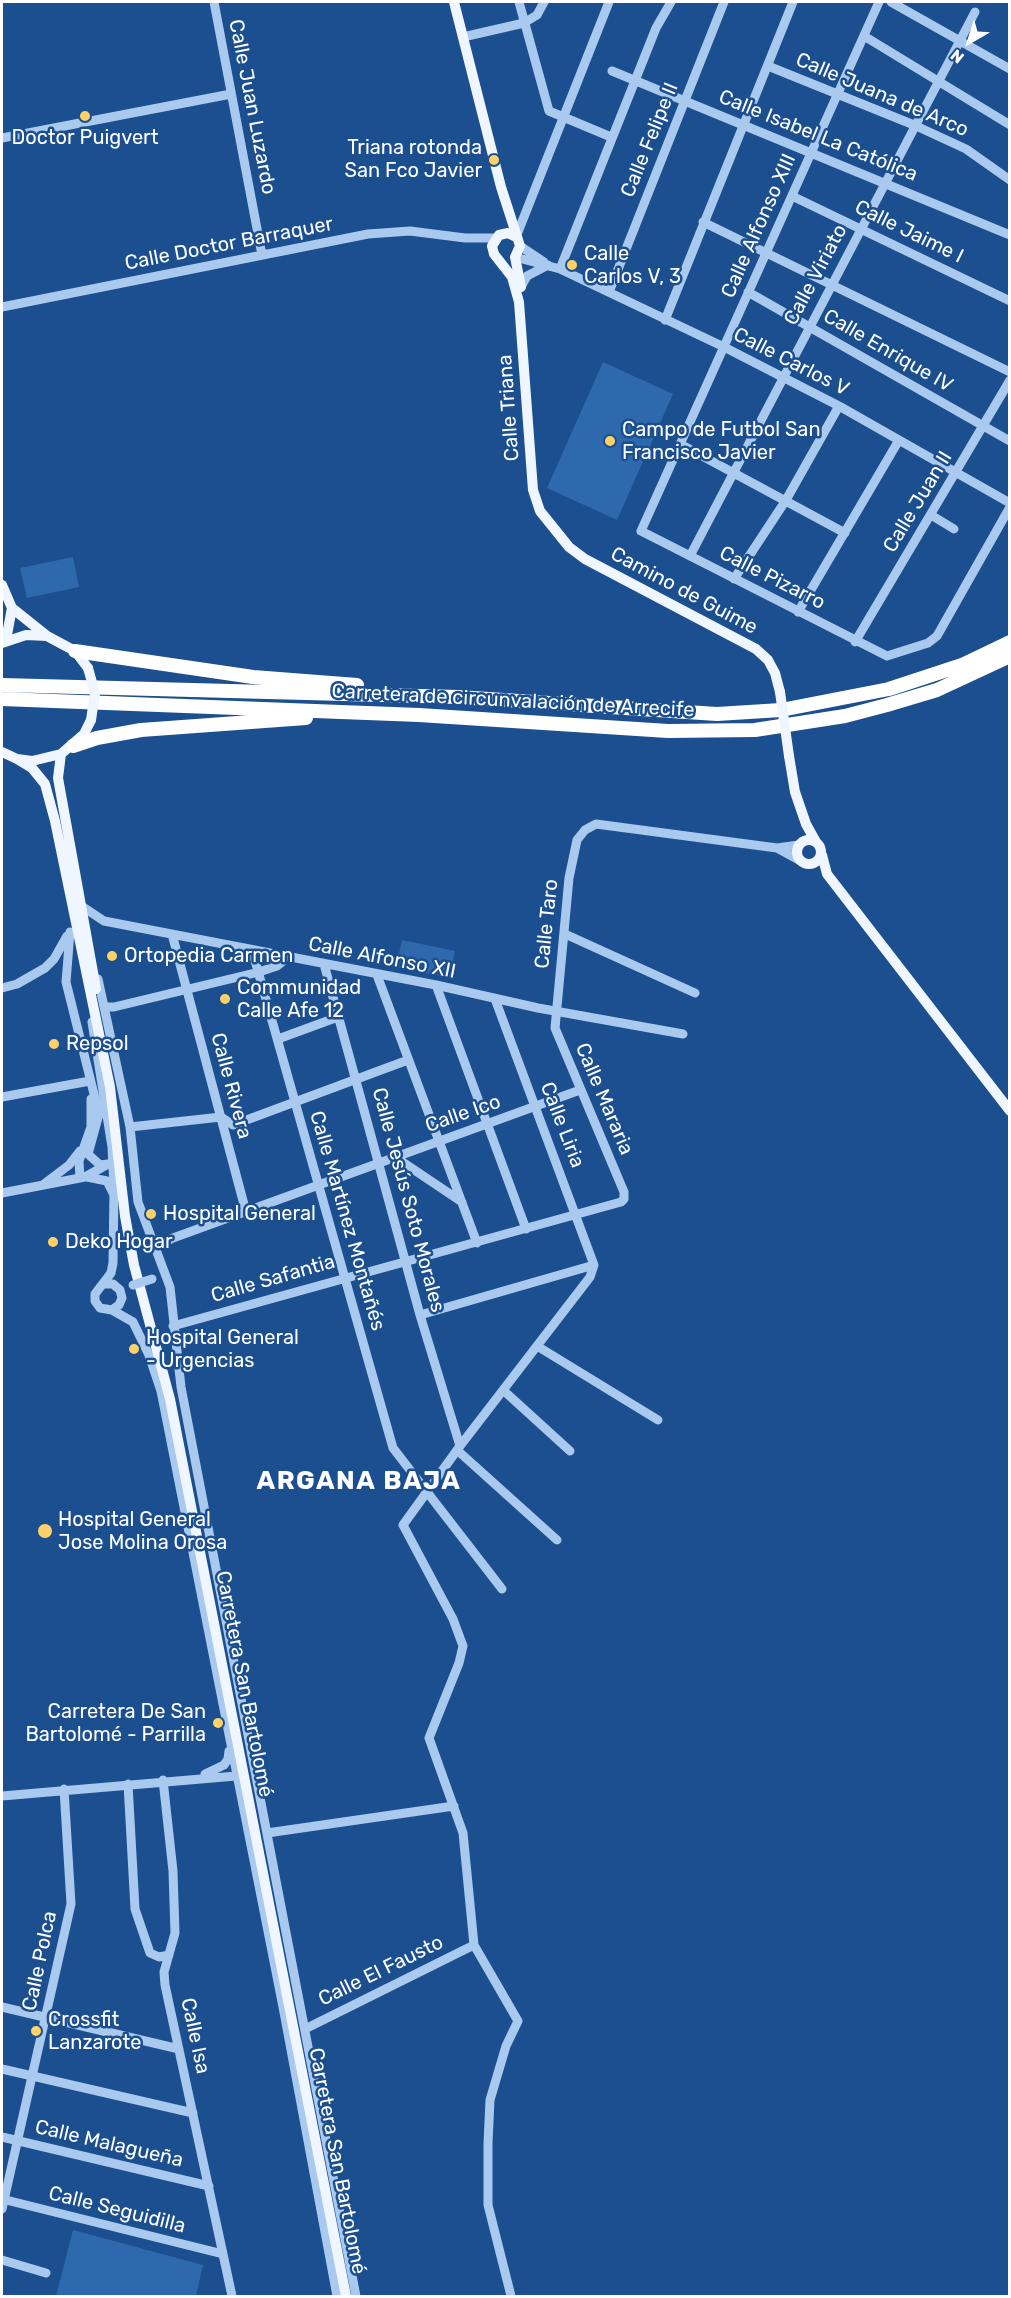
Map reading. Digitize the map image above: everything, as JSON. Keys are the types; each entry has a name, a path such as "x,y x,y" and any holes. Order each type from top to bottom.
{"highway":[{"name":"Carretera de circunvalación de Arrecife","path":"2,685 458,697 717,714 771,711 813,705 889,688 951,669 1010,642"},
{"path":"75,651 253,677 412,689 458,697"},
{"name":"Carretera de circunvalación de Arrecife","path":"2,699 419,715 668,731 755,730 813,722 887,705 937,690 1010,656"},
{"path":"73,746 97,738 152,729 265,719 419,715"}],"main road":[{"path":"454,2 501,187 518,242 515,257 521,287 519,302"},
{"path":"501,187 504,218 492,246 496,257 512,277 519,302"},
{"path":"497,236 508,233 518,242"},
{"path":"496,257 507,261 515,257"},
{"name":"Calle Triana","path":"519,302 533,490 540,511"},
{"name":"Camino de Guime","path":"540,511 568,547 585,559 756,649 768,660 775,673 780,692 795,792 806,824 816,842"},
{"path":"2,585 12,608 47,636 75,651 88,668 95,693 92,720 73,746 61,754 32,761 17,759 2,752"},
{"path":"12,608 4,641 26,635 47,636"},
{"path":"61,754 58,778 80,908"},
{"name":"Carretera San Bartolomé","path":"17,759 32,768 45,784 64,863 85,975 90,988 110,1087 125,1216 134,1265 170,1399 299,2063 348,2296"},
{"path":"806,824 797,851 805,862 827,874"},
{"path":"800,844 807,840 816,842 827,874 1010,1111"},
{"path":"805,862 819,861 822,855"},
{"path":"70,932 71,898"},
{"name":"Carretera San Bartolomé","path":"80,908 89,945 111,1074 130,1215 139,1262 175,1398 348,2296"},
{"path":"275,1938 283,2007 299,2063"}],"street":[{"name":"Calle Juan Luzardo","path":"214,2 262,255"},
{"path":"519,2 549,111 611,137"},
{"path":"463,37 524,23 537,15 544,2"},
{"path":"518,242 562,118 609,2"},
{"path":"560,269 656,28 671,2"},
{"name":"Calle Felipe II","path":"609,292 724,2"},
{"path":"665,320 793,2"},
{"name":"Calle Alfonso XIII","path":"641,531 879,2"},
{"path":"891,2 1010,69"},
{"name":"Calle Viriato","path":"690,556 975,12"},
{"path":"864,36 1010,125"},
{"name":"Calle Juana de Arco","path":"768,66 914,125 966,149 1010,180"},
{"name":"Calle Isabel La Católica","path":"612,71 812,151 1010,235"},
{"path":"2,138 231,94"},
{"name":"Calle Jaime I","path":"792,196 1010,301"},
{"path":"703,222 1010,372"},
{"name":"Calle Doctor Barraquer","path":"2,307 368,234 410,231 465,238 497,236"},
{"name":"Calle Doctor Barraquer","path":"465,238 487,246 496,257"},
{"name":"Calle Carlos V","path":"518,242 549,265"},
{"name":"Calle Carlos V","path":"515,257 560,269 724,347 839,406 1010,505"},
{"path":"521,287 532,272 549,265"},
{"name":"Calle Enrique IV","path":"748,292 1010,441"},
{"name":"Calle Juan II","path":"855,642 1010,380"},
{"path":"734,579 786,501 839,406"},
{"path":"798,612 899,440"},
{"path":"680,444 844,533"},
{"name":"Calle Pizarro","path":"641,531 855,642 887,656 928,644 937,636 1010,505"},
{"path":"930,515 954,529"},
{"name":"Calle Taro","path":"556,1011 569,878 577,840 589,826 614,824 777,848"},
{"path":"777,848 800,844"},
{"path":"777,848 805,862"},
{"name":"Calle Alfonso XII","path":"80,908 104,921 683,1034"},
{"path":"2,988 17,984 45,968 60,951 70,932"},
{"path":"70,932 66,982 99,1114 85,1152 82,1178"},
{"name":"Calle Rivera","path":"172,934 246,1212"},
{"path":"565,934 695,993"},
{"path":"89,945 130,1127 221,1117 233,1125 408,1060"},
{"name":"Calle Martínez Montañés","path":"252,950 393,1448 502,1589"},
{"path":"104,1007 259,972 277,966 282,962 282,956"},
{"name":"Calle Jesús Soto Morales","path":"324,964 420,1315 459,1448"},
{"name":"Carretera San Bartolomé","path":"85,975 114,1197 112,1263 104,1284"},
{"path":"377,975 477,1243"},
{"path":"436,985 526,1229"},
{"name":"Calle Liria","path":"495,999 577,1214 594,1265"},
{"name":"Calle Mararia","path":"556,1011 555,1028 624,1199"},
{"path":"278,1039 338,1017"},
{"path":"2,1097 91,1085"},
{"name":"Calle Ico","path":"155,1247 580,1090"},
{"name":"Carretera San Bartolomé","path":"130,1127 142,1216 170,1287 181,1387 356,2296"},
{"path":"85,1152 100,1165 110,1160"},
{"path":"42,1185 85,1152"},
{"path":"395,1157 462,1202"},
{"path":"82,1178 110,1160"},
{"path":"2,1193 82,1178 106,1181 114,1197"},
{"name":"Calle Safantia","path":"173,1326 477,1243 624,1199"},
{"path":"420,1315 594,1265"},
{"path":"511,2296 488,2205 488,2143 490,2100 506,2046 518,2021 474,1945 462,1833 429,1738 463,1646 453,1619 403,1525 590,1277 594,1265"},
{"path":"120,1290 166,1274"},
{"path":"104,1284 113,1284 120,1290 122,1298 119,1305 112,1310 100,1308 95,1301 98,1288 104,1284"},
{"name":"Carretera San Bartolomé","path":"112,1310 133,1322 149,1355 161,1391 283,2007 337,2296"},
{"path":"537,1346 658,1420"},
{"path":"503,1390 570,1451"},
{"path":"459,1448 557,1540"},
{"path":"199,1777 224,1765 228,1759 228,1736"},
{"path":"2,1796 163,1780 236,1776"},
{"name":"Calle Isa","path":"163,1780 175,1906 175,1933 164,1972 232,2296"},
{"path":"129,1784 135,1909 150,1953 159,1957 169,1955"},
{"name":"Calle Polca","path":"2,2202 71,1904 64,1789"},
{"path":"2,1791 25,1792"},
{"path":"267,1833 454,1806"},
{"name":"Calle El Fausto","path":"305,2029 474,1945"},
{"path":"2,2007 179,2049"},
{"path":"2,2069 193,2113"},
{"name":"Calle Malagueña","path":"2,2137 209,2186"},
{"name":"Calle Seguidilla","path":"2,2202 223,2254"},
{"path":"2,2260 46,2272"}],"shaded area":[{"name":"Campo de Futbol San Francisco Javier","path":"603,362 673,394 617,520 547,488"},
{"path":"73,557 79,587 27,598 20,568"},
{"path":"402,940 455,951 450,978 396,967"},
{"path":"73,2230 203,2265 196,2296 56,2296"}],"place":[{"name":"Doctor Puigvert","path":"85,116"},
{"name":"Triana rotonda San Fco Javier","path":"494,160"},
{"name":"Calle Carlos V, 3","path":"572,265"},
{"name":"Campo de Futbol San Francisco Javier","path":"610,441"},
{"name":"Ortopedia Carmen","path":"112,956"},
{"name":"Communidad Calle Afe 12","path":"225,999"},
{"name":"Repsol","path":"54,1044"},
{"name":"Hospital General","path":"151,1214"},
{"name":"Deko Hogar","path":"53,1242"},
{"name":"Hospital General - Urgencias","path":"134,1349"},
{"name":"Hospital General Jose Molina Orosa","path":"45,1531"},
{"name":"Carretera De San Bartolomé - Parrilla","path":"218,1723"},
{"name":"Crossfit Lanzarote","path":"36,2031"}],"district":[{"name":"ARGANA BAJA","path":"359,1481"}]}
